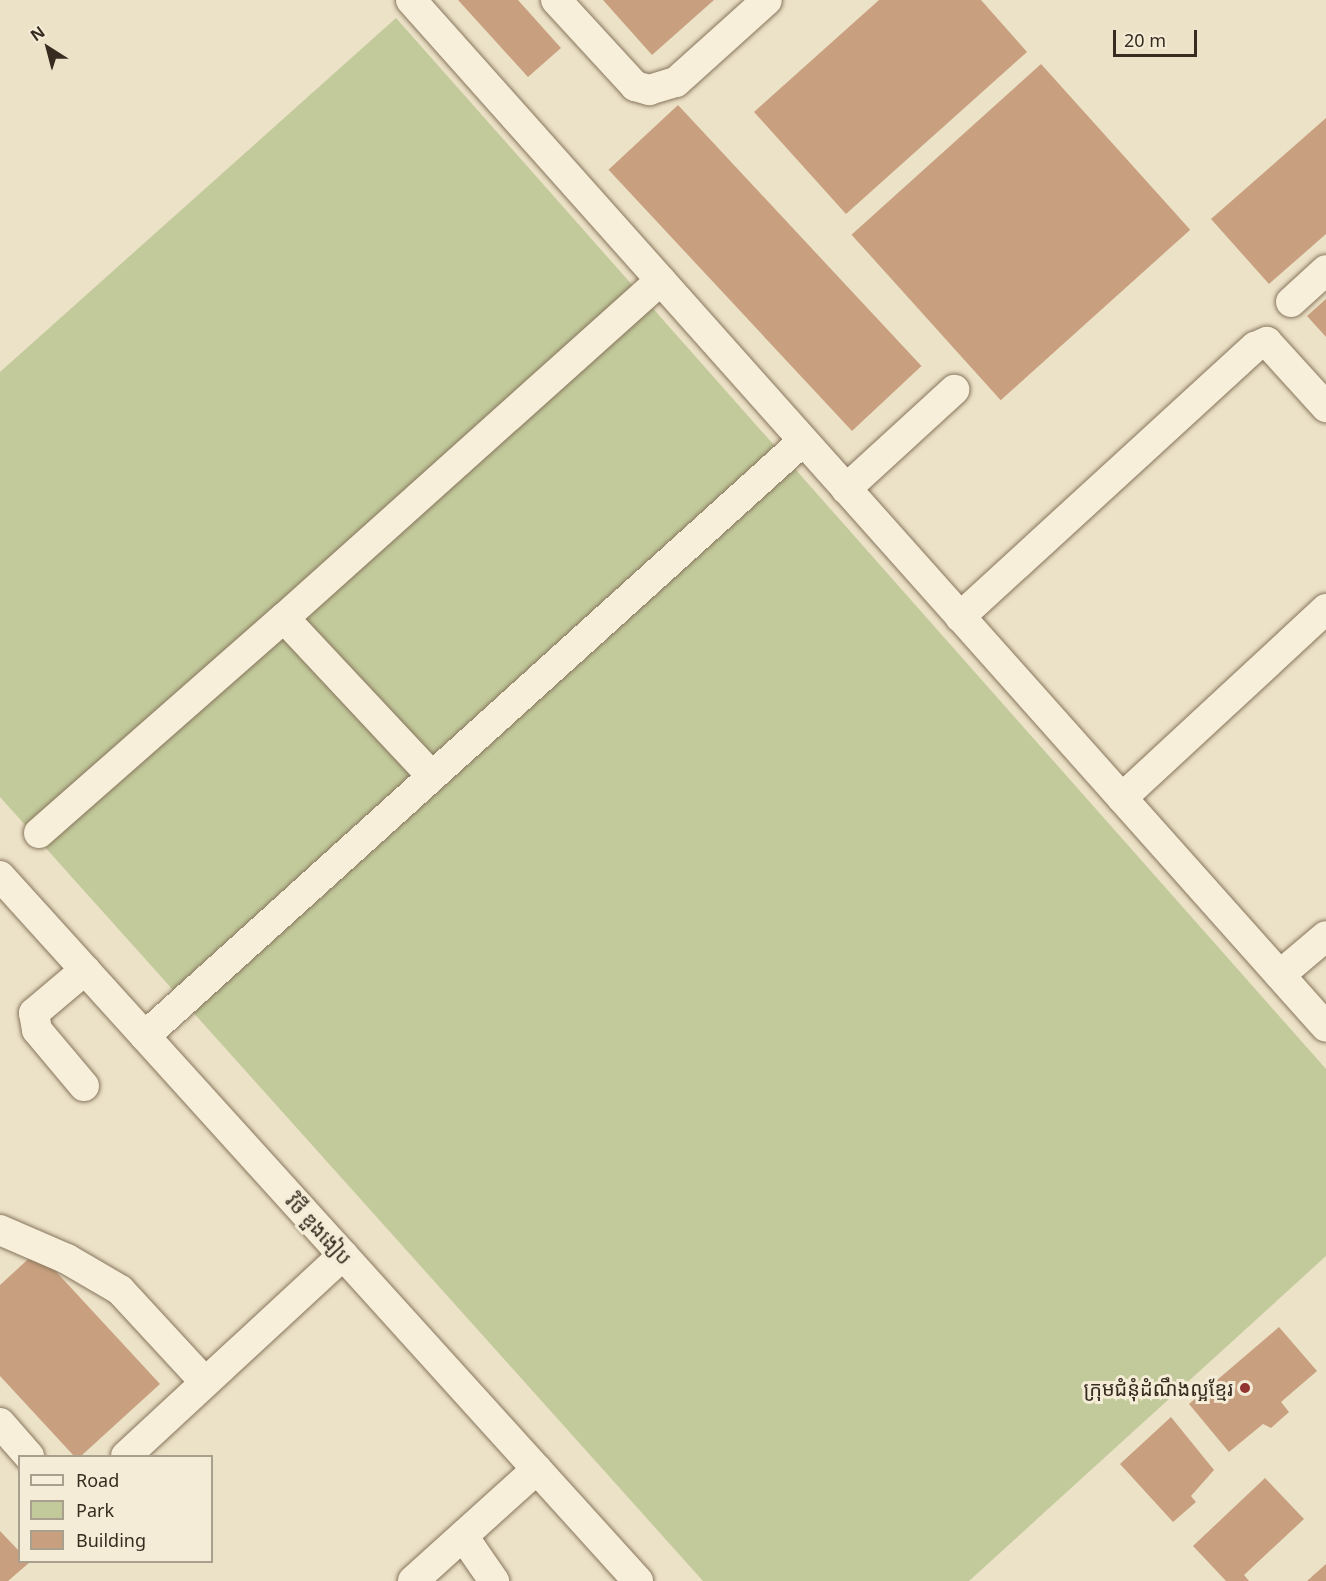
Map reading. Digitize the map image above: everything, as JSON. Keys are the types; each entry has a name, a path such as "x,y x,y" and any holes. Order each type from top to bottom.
{"street":[{"path":"411,0 1326,1027"},
{"path":"556,0 635,86 649,90 676,82 767,0"},
{"path":"1291,302 1326,270"},
{"path":"39,833 284,618 661,280"},
{"path":"960,617 1255,347 1267,342 1326,407"},
{"path":"846,489 954,390"},
{"path":"145,1036 803,441"},
{"path":"1122,798 1326,609"},
{"path":"284,618 432,776"},
{"name":"វិថី ឌួងងៀប","path":"0,876 638,1581"},
{"path":"1280,975 1326,936"},
{"path":"84,1086 37,1030 34,1013 85,970"},
{"path":"0,1230 67,1259 120,1290 205,1382"},
{"path":"127,1455 343,1255"},
{"path":"0,1423 29,1455"},
{"path":"413,1581 537,1469"},
{"path":"463,1536 494,1581"}],"green space":[{"path":"396,18 1326,1069 1326,1256 969,1581 703,1581 0,797 0,372"}],"building":[{"path":"458,0 518,0 561,48 528,77"},
{"path":"603,0 714,0 652,55"},
{"path":"879,0 981,0 1027,52 846,214 754,112"},
{"path":"1041,64 1190,230 1001,400 851,235"},
{"path":"678,105 921,366 852,431 609,170"},
{"path":"1326,118 1326,234 1269,284 1211,219"},
{"path":"1326,299 1326,337 1307,316"},
{"path":"37,1251 160,1384 82,1455 73,1455 0,1376 0,1285"},
{"path":"1279,1327 1317,1371 1281,1402 1289,1412 1271,1428 1263,1424 1229,1452 1189,1404"},
{"path":"1171,1417 1214,1470 1191,1496 1196,1502 1173,1522 1120,1464"},
{"path":"1265,1478 1304,1519 1244,1575 1249,1581 1226,1581 1193,1546"},
{"path":"0,1531 18,1550 18,1563 29,1563 8,1581 0,1581"},
{"path":"1326,1564 1326,1581 1307,1581"}],"place":[{"name":"ក្រុមជំនុំដំណឹងល្អខ្មែរ","path":"1245,1388"}]}
